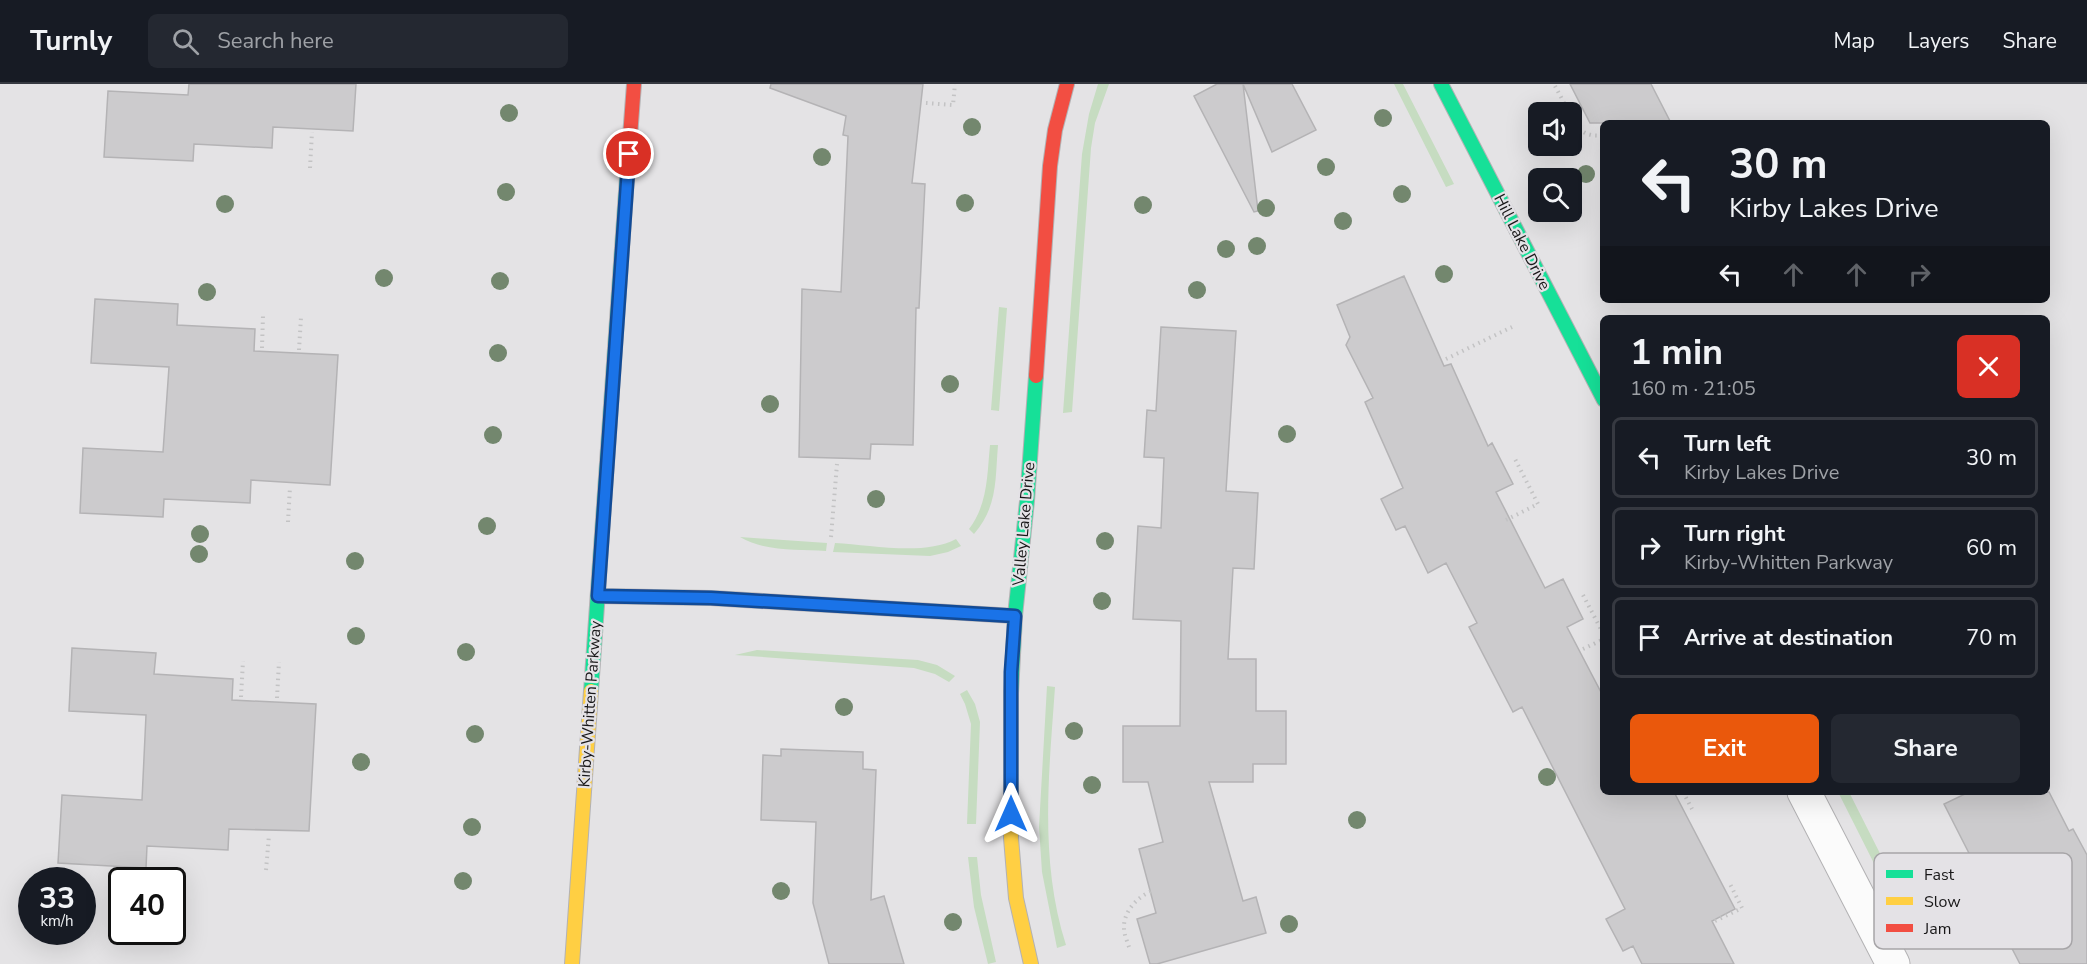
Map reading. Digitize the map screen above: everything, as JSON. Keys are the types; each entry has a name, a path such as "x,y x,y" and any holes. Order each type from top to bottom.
{"street":[{"name":"Kirby-Whitten Parkway","path":"572,964 634,84"},
{"name":"Valley Lake Drive","path":"1031,964 1016,898 1011,838 1011,672 1027,501 1050,166 1054,130 1067,84"},
{"name":"Hill Lake Drive","path":"1441,84 1600,392"},
{"path":"598,596 711,598 1015,616"},
{"path":"1806,795 1874,927"},
{"path":"1885,949 1893,964"}],"path":[{"path":"926,103 953,105 955,84"},
{"path":"1555,86 1564,102"},
{"path":"310,168 312,132"},
{"path":"1582,132 1586,135 1600,135"},
{"path":"262,348 263,315"},
{"path":"299,350 301,317"},
{"path":"1446,359 1512,327"},
{"path":"1506,520 1538,504 1514,457"},
{"path":"831,537 837,464"},
{"path":"288,522 290,488"},
{"path":"1583,595 1600,629"},
{"path":"1583,649 1600,639"},
{"path":"241,697 243,661"},
{"path":"277,698 279,662"},
{"path":"1685,795 1692,809"},
{"path":"266,870 268,835"},
{"path":"1714,921 1742,908 1730,884"},
{"path":"1129,947 1124,929 1125,917 1134,903 1144,894 1152,891"}],"green space":[{"path":"1098,84 1109,84 1095,123 1091,148 1072,412 1063,413 1082,154 1089,114"},
{"path":"1394,84 1403,84 1454,184 1446,187"},
{"path":"999,307 1007,308 999,411 991,410"},
{"path":"990,445 998,445 994,492 982,524 974,534 969,529 980,510 983,499"},
{"path":"740,537 827,543 826,551 782,549 760,545"},
{"path":"956,539 961,546 930,556 833,552 835,543 914,548 943,544"},
{"path":"757,650 918,660 937,665 955,676 949,682 935,674 914,668 735,655"},
{"path":"1047,686 1055,687 1049,784 1049,849 1052,881 1066,945 1057,948 1042,872 1039,827"},
{"path":"967,690 975,704 980,722 976,824 967,824 971,724 960,694"},
{"path":"1840,795 1851,795 1880,853 1874,853 1874,863"},
{"path":"968,857 977,857 981,895 996,962 988,964 974,907"}],"building":[{"path":"189,84 356,84 353,131 273,127 272,148 194,144 193,161 104,157 108,91 188,95"},
{"path":"771,84 923,84 912,183 925,184 919,308 916,308 913,445 871,444 870,459 799,457 802,289 841,292 848,136 843,135 846,116 770,88"},
{"path":"1217,84 1243,84 1258,211 1254,212 1194,96"},
{"path":"1243,84 1292,84 1316,130 1272,152"},
{"path":"1570,84 1651,84 1669,120 1600,120 1600,123 1590,123 1582,107 1582,102 1579,102"},
{"path":"1404,276 1444,366 1451,364 1488,446 1492,443 1513,484 1496,492 1545,588 1563,579 1583,619 1567,627 1600,690 1600,795 1676,795 1735,909 1712,921 1734,964 1642,964 1633,946 1623,951 1606,919 1625,909 1522,707 1513,712 1469,627 1477,623 1446,563 1428,573 1405,526 1396,530 1381,499 1403,488 1365,402 1373,398 1346,345 1350,337 1337,305"},
{"path":"95,299 178,304 177,325 255,329 254,351 338,355 330,485 251,480 250,503 164,499 163,517 80,513 83,448 163,452 169,367 91,363"},
{"path":"1161,327 1236,331 1226,491 1258,493 1254,569 1233,568 1228,659 1256,659 1256,711 1286,711 1286,764 1253,764 1253,782 1209,782 1243,901 1256,897 1266,933 1157,964 1150,964 1137,919 1156,913 1139,849 1163,842 1148,782 1123,782 1123,726 1180,726 1181,621 1133,619 1138,526 1161,528 1164,458 1144,457 1147,410 1156,411"},
{"path":"72,648 156,653 154,674 233,679 232,700 316,704 309,831 229,829 228,850 147,846 146,867 58,863 62,795 142,800 146,715 69,711"},
{"path":"781,749 863,752 863,769 876,770 871,900 884,896 904,964 829,964 813,903 816,822 761,820 763,755 781,756"},
{"path":"2050,794 2069,831 2073,829 2087,855 2087,964 2020,964 2012,949 2072,949 2072,853 1969,853 1944,804 1963,795"}],"traffic: fast":[{"path":"1441,84 1600,392"},
{"path":"591,691 628,163"},
{"path":"1011,693 1015,616 1027,501 1036,376"}],"traffic: slow":[{"path":"572,964 591,691"},
{"path":"1011,693 1011,838 1016,898 1031,964"}],"traffic: jam":[{"path":"628,163 634,84"},
{"path":"1036,376 1050,166 1055,130 1067,84"},
{"path":"598,596 711,598 1015,616"}],"route":[{"path":"629,154 598,596 711,598 1015,616 1011,672 1011,814"}]}
